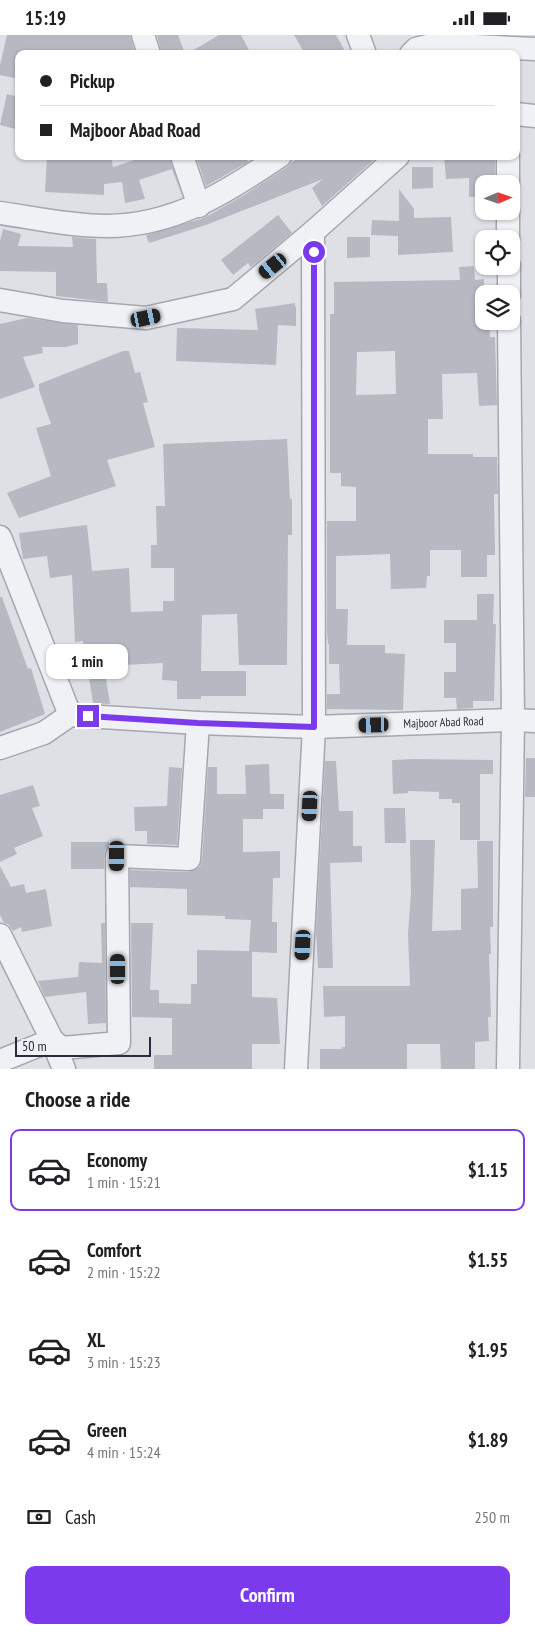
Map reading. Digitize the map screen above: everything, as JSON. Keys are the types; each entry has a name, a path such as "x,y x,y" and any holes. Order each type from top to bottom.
{"street":[{"path":"143,35 148,50"},
{"path":"358,35 364,50"},
{"path":"415,50 435,44 535,49"},
{"path":"520,114 535,115"},
{"path":"183,160 199,206"},
{"path":"0,213 54,222 106,226 150,222 199,206 247,179 274,160"},
{"path":"0,300 63,311 146,318 233,299 314,233 394,160"},
{"path":"508,160 508,175"},
{"path":"296,1069 314,727 314,233"},
{"path":"508,1069 513,720 509,330"},
{"path":"0,537 70,715 44,733 0,748"},
{"name":"Majboor Abad Road","path":"70,715 198,723 314,727 513,720 535,721"},
{"path":"52,1040 62,1048 119,1043 117,856 189,859 198,723"},
{"path":"0,935 52,1040 64,1069"},
{"path":"0,1061 52,1040"}],"building":[{"path":"7,35 130,35 134,50 15,50 15,78 0,75 0,65"},
{"path":"157,35 178,35 184,50 161,50"},
{"path":"219,35 241,35 249,50 194,50"},
{"path":"294,35 336,35 344,49 342,50 303,50"},
{"path":"7,94 15,96 15,129 0,125"},
{"path":"47,160 112,160 113,167 135,160 170,160 182,197 172,169 139,180 145,199 125,203 122,182 104,184 104,195 45,192"},
{"path":"197,160 247,160 248,162 206,186"},
{"path":"296,160 374,160 322,206 312,188 323,179 206,225 149,243 146,235 204,218 246,194"},
{"path":"444,160 495,160 495,175 475,175 475,197 469,197 469,178 446,179"},
{"path":"412,167 433,167 433,188 412,189"},
{"path":"399,189 414,209 414,218 451,217 453,252 398,255 398,236 371,235 372,220 399,221"},
{"path":"278,215 292,233 251,267 248,263 233,275 221,260"},
{"path":"3,229 21,234 18,246 73,247 72,237 96,239 97,283 107,283 108,302 56,296 56,272 0,271 0,241"},
{"path":"347,237 370,237 370,257 347,258"},
{"path":"474,266 475,280 484,279 484,285 475,285 475,330 490,330 490,337 495,337 497,405 479,406 477,373 442,374 443,419 428,419 428,454 473,454 473,457 497,457 498,494 494,494 495,555 487,555 487,577 461,577 461,550 430,550 430,576 427,576 426,588 391,589 390,554 336,556 336,609 348,609 347,645 385,645 385,653 405,654 403,710 327,709 327,694 340,694 339,664 329,664 327,632 327,521 356,521 356,487 341,486 341,473 330,473 330,314 334,314 334,282 460,280 459,267","holes":["395,351 396,394 356,395 357,352"]},
{"path":"295,303 296,326 278,325 276,365 176,361 177,328 258,330 255,309"},
{"path":"27,318 78,325 78,344 66,347 42,347 43,353 23,357 35,387 0,399 0,324"},
{"path":"123,351 129,351 135,373 140,372 148,402 143,403 155,447 107,460 116,486 19,518 7,493 51,476 36,428 51,424 39,390 39,384"},
{"path":"287,439 290,499 292,499 292,535 288,535 287,665 239,665 237,614 202,615 201,671 246,671 246,696 201,696 201,699 177,699 177,681 162,680 163,663 104,666 110,704 93,703 83,641 75,642 72,575 50,578 47,556 23,559 19,533 87,525 92,571 129,568 131,612 163,611 163,601 174,601 174,568 151,568 151,545 157,545 156,506 165,506 163,444"},
{"path":"477,594 494,594 493,624 496,624 494,701 473,701 473,708 457,709 456,698 444,698 444,672 456,672 456,643 444,643 444,620 477,620"},
{"path":"0,597 2,597 28,669 31,668 45,714 0,732"},
{"path":"526,758 535,758 535,797 525,797"},
{"path":"392,760 493,760 493,774 480,774 480,840 460,840 460,803 452,803 452,799 439,799 439,792 408,791 408,793 393,794"},
{"path":"325,761 336,761 339,811 353,811 353,846 362,846 362,862 330,863 333,968 318,968 316,932"},
{"path":"269,764 270,794 284,794 284,809 263,809 263,819 243,819 243,852 280,851 280,878 273,878 272,922 277,922 277,953 252,952 252,997 277,998 280,1044 252,1044 252,1069 154,1069 154,1055 172,1055 172,1018 132,1017 131,923 153,923 150,990 159,990 159,1003 191,1004 191,984 197,984 197,950 249,951 251,920 225,919 225,916 187,915 187,889 130,887 130,870 188,872 195,870 200,866 202,860 208,767 217,767 217,794 246,794 245,765"},
{"path":"169,767 182,768 177,845 147,844 147,831 135,831 134,807 167,806"},
{"path":"33,785 40,806 32,808 43,836 14,848 17,854 0,862 0,795"},
{"path":"384,808 405,808 406,843 385,843"},
{"path":"410,840 435,840 432,931 461,930 461,889 478,888 477,841 493,841 493,927 490,927 491,954 489,954 491,1017 488,1017 489,1041 475,1042 475,1069 441,1069 440,1044 407,1044 407,1069 320,1069 320,1049 342,1049 342,1047 345,1047 345,1016 324,1017 323,986 410,986 408,933 411,894"},
{"path":"71,842 109,842 109,846 105,850 104,869 71,869"},
{"path":"0,866 11,887 24,884 26,893 46,889 52,926 22,932 21,927 13,931 8,924 4,923 0,915"},
{"path":"101,923 105,923 106,1023 88,1024 86,992 45,997 38,981 78,977 79,962 102,963"}],"route":[{"path":"88,716 198,723 314,727 314,252"}]}
